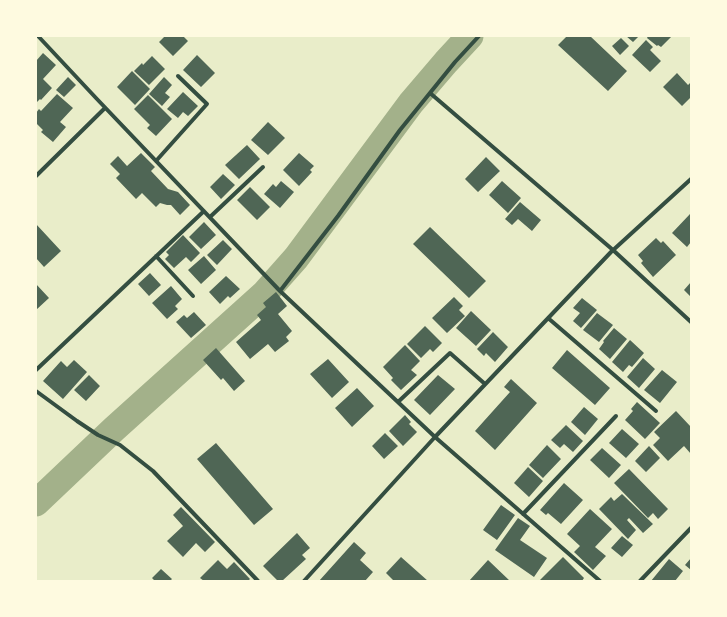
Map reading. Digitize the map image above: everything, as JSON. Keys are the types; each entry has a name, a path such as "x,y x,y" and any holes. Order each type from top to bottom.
{"street":[{"path":"38,36 280,291 435,437 600,581"},
{"path":"280,291 338,216 400,130 455,62 479,36"},
{"path":"156,161 207,104 178,76"},
{"path":"430,93 613,250 691,322"},
{"path":"36,176 105,108"},
{"path":"210,217 263,166"},
{"path":"304,581 435,437 613,250 691,179"},
{"path":"36,370 204,211"},
{"path":"156,256 193,296"},
{"path":"548,318 656,411"},
{"path":"398,402 450,353 485,384"},
{"path":"36,391 98,435 120,445 153,471 258,581"},
{"path":"523,514 616,416"},
{"path":"640,581 691,528"}],"building":[{"path":"165,36 183,36 188,41 173,56 159,42"},
{"path":"567,36 590,36 627,71 608,91 558,45"},
{"path":"626,36 639,36 633,42"},
{"path":"648,36 672,36 661,47 658,45 657,46 647,38"},
{"path":"621,38 629,46 620,55 612,46"},
{"path":"646,40 653,47 650,50 661,61 650,72 632,55"},
{"path":"43,53 56,65 43,79 52,88 41,100 40,99 36,103 36,61"},
{"path":"197,55 215,73 201,87 183,70"},
{"path":"152,56 165,69 149,85 134,71"},
{"path":"132,71 150,89 135,105 117,87"},
{"path":"677,73 688,85 691,82 691,97 682,106 663,87"},
{"path":"68,77 76,85 64,97 56,90"},
{"path":"164,77 172,85 165,93 170,97 162,106 149,94"},
{"path":"183,92 198,106 188,116 183,112 178,118 167,109"},
{"path":"57,94 73,108 60,122 66,127 53,142 41,132 43,130 36,123 36,113 39,109 41,111"},
{"path":"148,95 172,119 156,136 147,128 150,125 134,109"},
{"path":"268,122 285,138 268,155 251,140"},
{"path":"247,145 260,159 239,179 225,165"},
{"path":"141,153 155,167 151,171 168,189 178,192 190,205 180,215 171,205 160,203 156,207 142,193 136,199 116,178 120,174 110,164 118,156 127,166"},
{"path":"299,153 314,166 310,170 312,172 299,186 283,170"},
{"path":"486,157 500,171 478,192 465,179"},
{"path":"223,174 235,185 221,199 210,187"},
{"path":"281,181 294,192 280,208 264,194 273,184 276,187"},
{"path":"502,181 521,198 508,213 489,195"},
{"path":"250,187 270,207 257,220 237,200"},
{"path":"520,202 541,220 532,231 518,219 512,225 505,219"},
{"path":"690,214 691,242 687,247 672,233"},
{"path":"204,222 216,235 201,249 189,237"},
{"path":"36,224 61,251 44,267 36,258"},
{"path":"430,227 486,281 469,298 413,244"},
{"path":"183,235 200,253 191,262 186,257 174,268 165,259 169,255 166,252"},
{"path":"656,238 661,243 663,241 676,255 653,277 641,263 643,261 638,255"},
{"path":"223,240 232,249 217,265 207,255"},
{"path":"204,256 216,270 201,284 188,270"},
{"path":"150,273 161,285 149,296 138,284"},
{"path":"226,276 240,289 230,298 228,296 220,304 209,292"},
{"path":"691,282 691,297 684,290"},
{"path":"36,284 49,298 36,310"},
{"path":"171,286 182,299 175,306 178,309 167,319 152,303"},
{"path":"276,292 287,306 278,314 292,331 286,337 289,341 275,352 268,344 250,359 236,342 261,320 257,315 266,307 263,303"},
{"path":"454,297 463,306 459,310 465,316 447,333 432,318"},
{"path":"582,298 597,310 581,328 573,321 580,313 573,308"},
{"path":"471,311 491,330 476,346 456,328"},
{"path":"194,312 206,325 191,338 176,322 184,315 187,318"},
{"path":"597,313 613,325 599,342 583,330"},
{"path":"425,326 442,343 433,352 430,349 421,358 407,344"},
{"path":"614,328 627,339 610,359 599,349 604,342 603,341"},
{"path":"493,332 508,347 495,362 486,353 484,356 477,349"},
{"path":"630,340 644,353 632,367 629,365 623,372 612,362"},
{"path":"405,345 420,361 411,370 417,375 401,390 391,380 393,378 383,367"},
{"path":"216,348 245,381 234,391 223,378 221,380 203,360"},
{"path":"567,350 610,388 595,405 552,368"},
{"path":"643,358 655,369 639,388 627,377"},
{"path":"328,359 349,382 332,398 310,374"},
{"path":"74,360 87,372 63,399 43,381 61,361 67,367"},
{"path":"662,370 677,382 660,403 644,390"},
{"path":"89,375 100,386 86,401 74,390"},
{"path":"438,375 455,389 430,415 414,400"},
{"path":"511,379 537,403 495,450 475,431 510,392 504,387"},
{"path":"357,388 374,406 352,427 335,408"},
{"path":"637,402 660,423 645,439 625,420 633,411 631,409"},
{"path":"584,407 598,419 585,435 571,422"},
{"path":"676,411 691,427 691,454 684,446 668,461 653,445 660,438 654,432"},
{"path":"405,415 411,422 409,424 417,432 403,446 389,431"},
{"path":"566,425 583,441 573,452 564,444 560,448 551,440"},
{"path":"622,429 639,444 626,458 609,443"},
{"path":"385,433 398,446 384,459 372,446"},
{"path":"216,443 273,509 254,525 197,459"},
{"path":"547,445 561,459 543,478 529,465"},
{"path":"649,446 660,458 646,472 635,461"},
{"path":"602,448 621,465 609,478 590,460"},
{"path":"528,467 543,481 529,497 514,483"},
{"path":"629,469 668,509 658,519 653,513 648,518 614,483"},
{"path":"564,483 583,500 561,524 548,513 546,515 540,510"},
{"path":"622,494 653,524 643,533 629,518 627,520 636,530 628,539 599,509 611,497 614,501"},
{"path":"501,505 515,515 497,540 483,530"},
{"path":"181,507 215,542 205,552 196,543 183,557 167,541 183,526 173,515"},
{"path":"590,509 612,529 595,547 606,556 593,570 574,552 580,546 567,534"},
{"path":"518,518 530,526 520,540 547,558 534,577 495,550"},
{"path":"297,533 310,548 302,555 306,559 282,581 278,581 263,566"},
{"path":"622,536 633,545 622,557 611,548"},
{"path":"354,542 366,553 360,560 373,572 365,581 319,581"},
{"path":"401,557 428,581 394,581 386,573"},
{"path":"563,557 584,578 582,581 539,581"},
{"path":"691,558 691,570 685,565"},
{"path":"669,559 683,571 675,581 651,581"},
{"path":"218,560 227,569 234,562 250,579 248,581 204,581 200,578"},
{"path":"488,560 510,581 469,581"},
{"path":"161,569 172,579 170,581 155,581 152,578"}],"waterway":[{"path":"36,503 114,429 265,293 296,258 411,103 470,36"}]}
